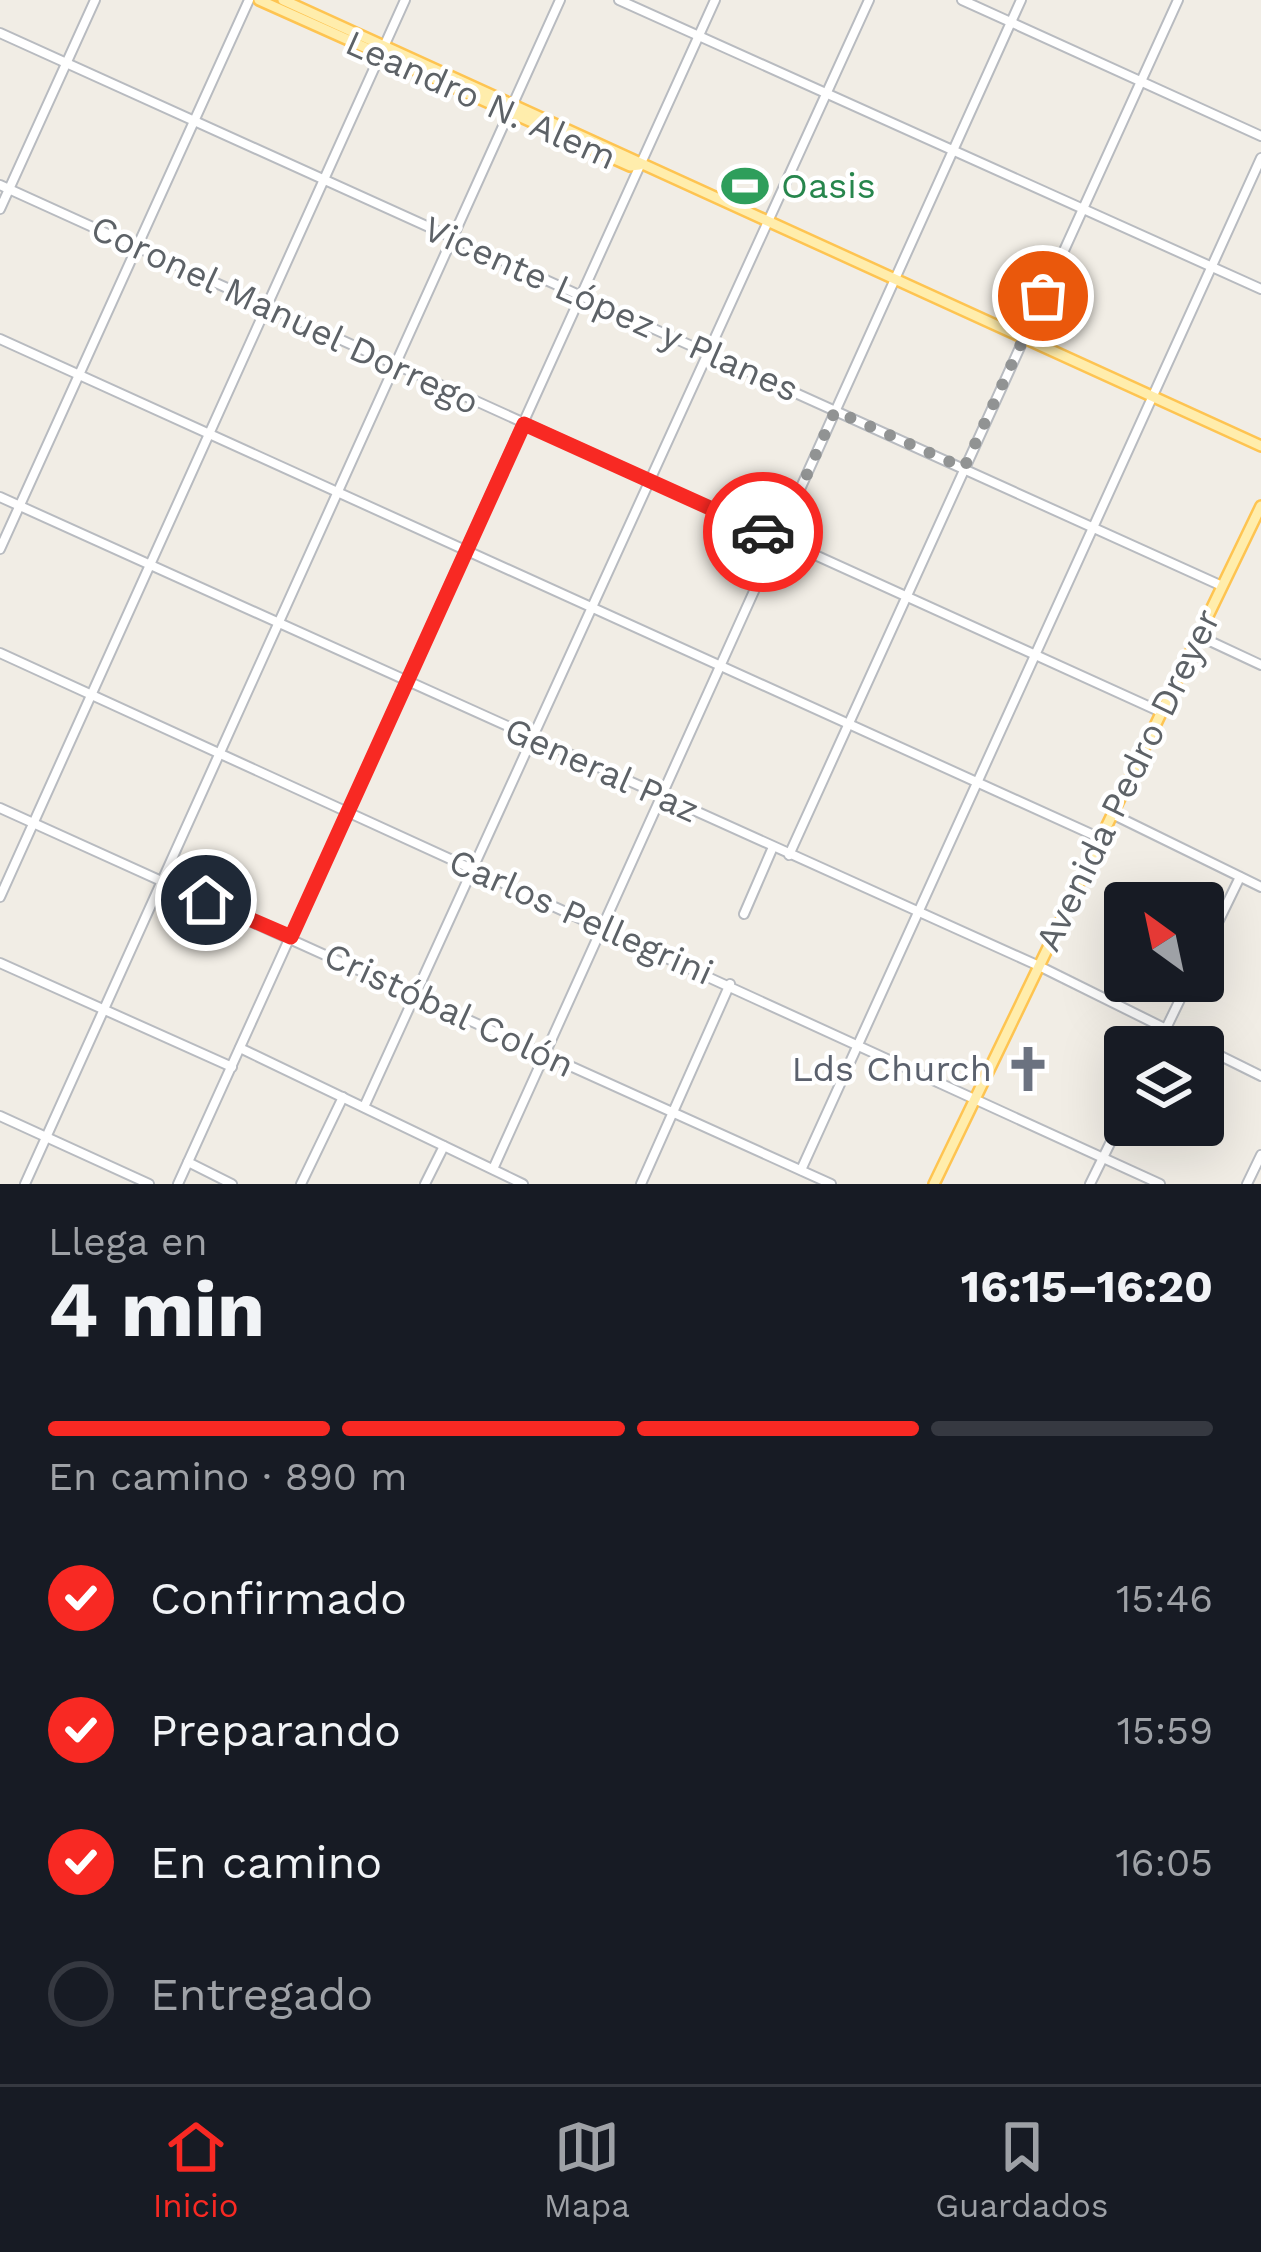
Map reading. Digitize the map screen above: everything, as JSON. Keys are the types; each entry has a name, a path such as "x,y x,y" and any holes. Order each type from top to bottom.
{"main road":[{"name":"Leandro N. Alem","path":"259,0 513,109 630,166 639,165 768,222 1261,446"},
{"name":"Leandro N. Alem","path":"283,0 382,51"},
{"name":"Avenida Pedro Dreyer","path":"934,1184 1261,506"}],"street":[{"path":"0,209 4,188 95,0"},
{"path":"0,549 249,0"},
{"path":"0,897 405,0"},
{"path":"26,1184 560,0"},
{"path":"619,0 1261,289"},
{"path":"178,1184 715,0"},
{"path":"364,1107 869,0"},
{"path":"962,0 1261,136"},
{"path":"493,1169 1021,0"},
{"path":"789,855 1178,0"},
{"name":"Vicente López y Planes","path":"0,33 1222,586"},
{"path":"801,1170 1261,158"},
{"name":"Coronel Manuel Dorrego","path":"4,188 1161,712"},
{"path":"0,339 1100,838"},
{"name":"General Paz","path":"0,497 1039,966 1160,1026"},
{"path":"1199,636 1261,665"},
{"name":"Carlos Pellegrini","path":"0,653 859,1042 1160,1184"},
{"name":"Cristóbal Colón","path":"0,808 832,1184"},
{"path":"1112,814 1261,887"},
{"path":"744,914 773,848"},
{"path":"1224,910 1240,878"},
{"path":"0,963 232,1067"},
{"path":"641,1184 730,984"},
{"path":"240,1048 523,1184"},
{"name":"General Paz","path":"1224,1058 1261,1076"},
{"path":"301,1184 343,1097"},
{"path":"0,1116 149,1184"},
{"path":"425,1184 444,1146"},
{"path":"1090,1184 1109,1146"},
{"path":"1247,1184 1261,1155"},
{"path":"188,1162 232,1184"}],"way so far":[{"path":"763,532 779,538 835,411 964,468 1043,296"}],"place":[{"name":"Oasis","path":"745,186"},
{"name":"Lds Church","path":"1028,1069"}],"route":[{"path":"206,900 291,937 524,424 763,532"}]}
